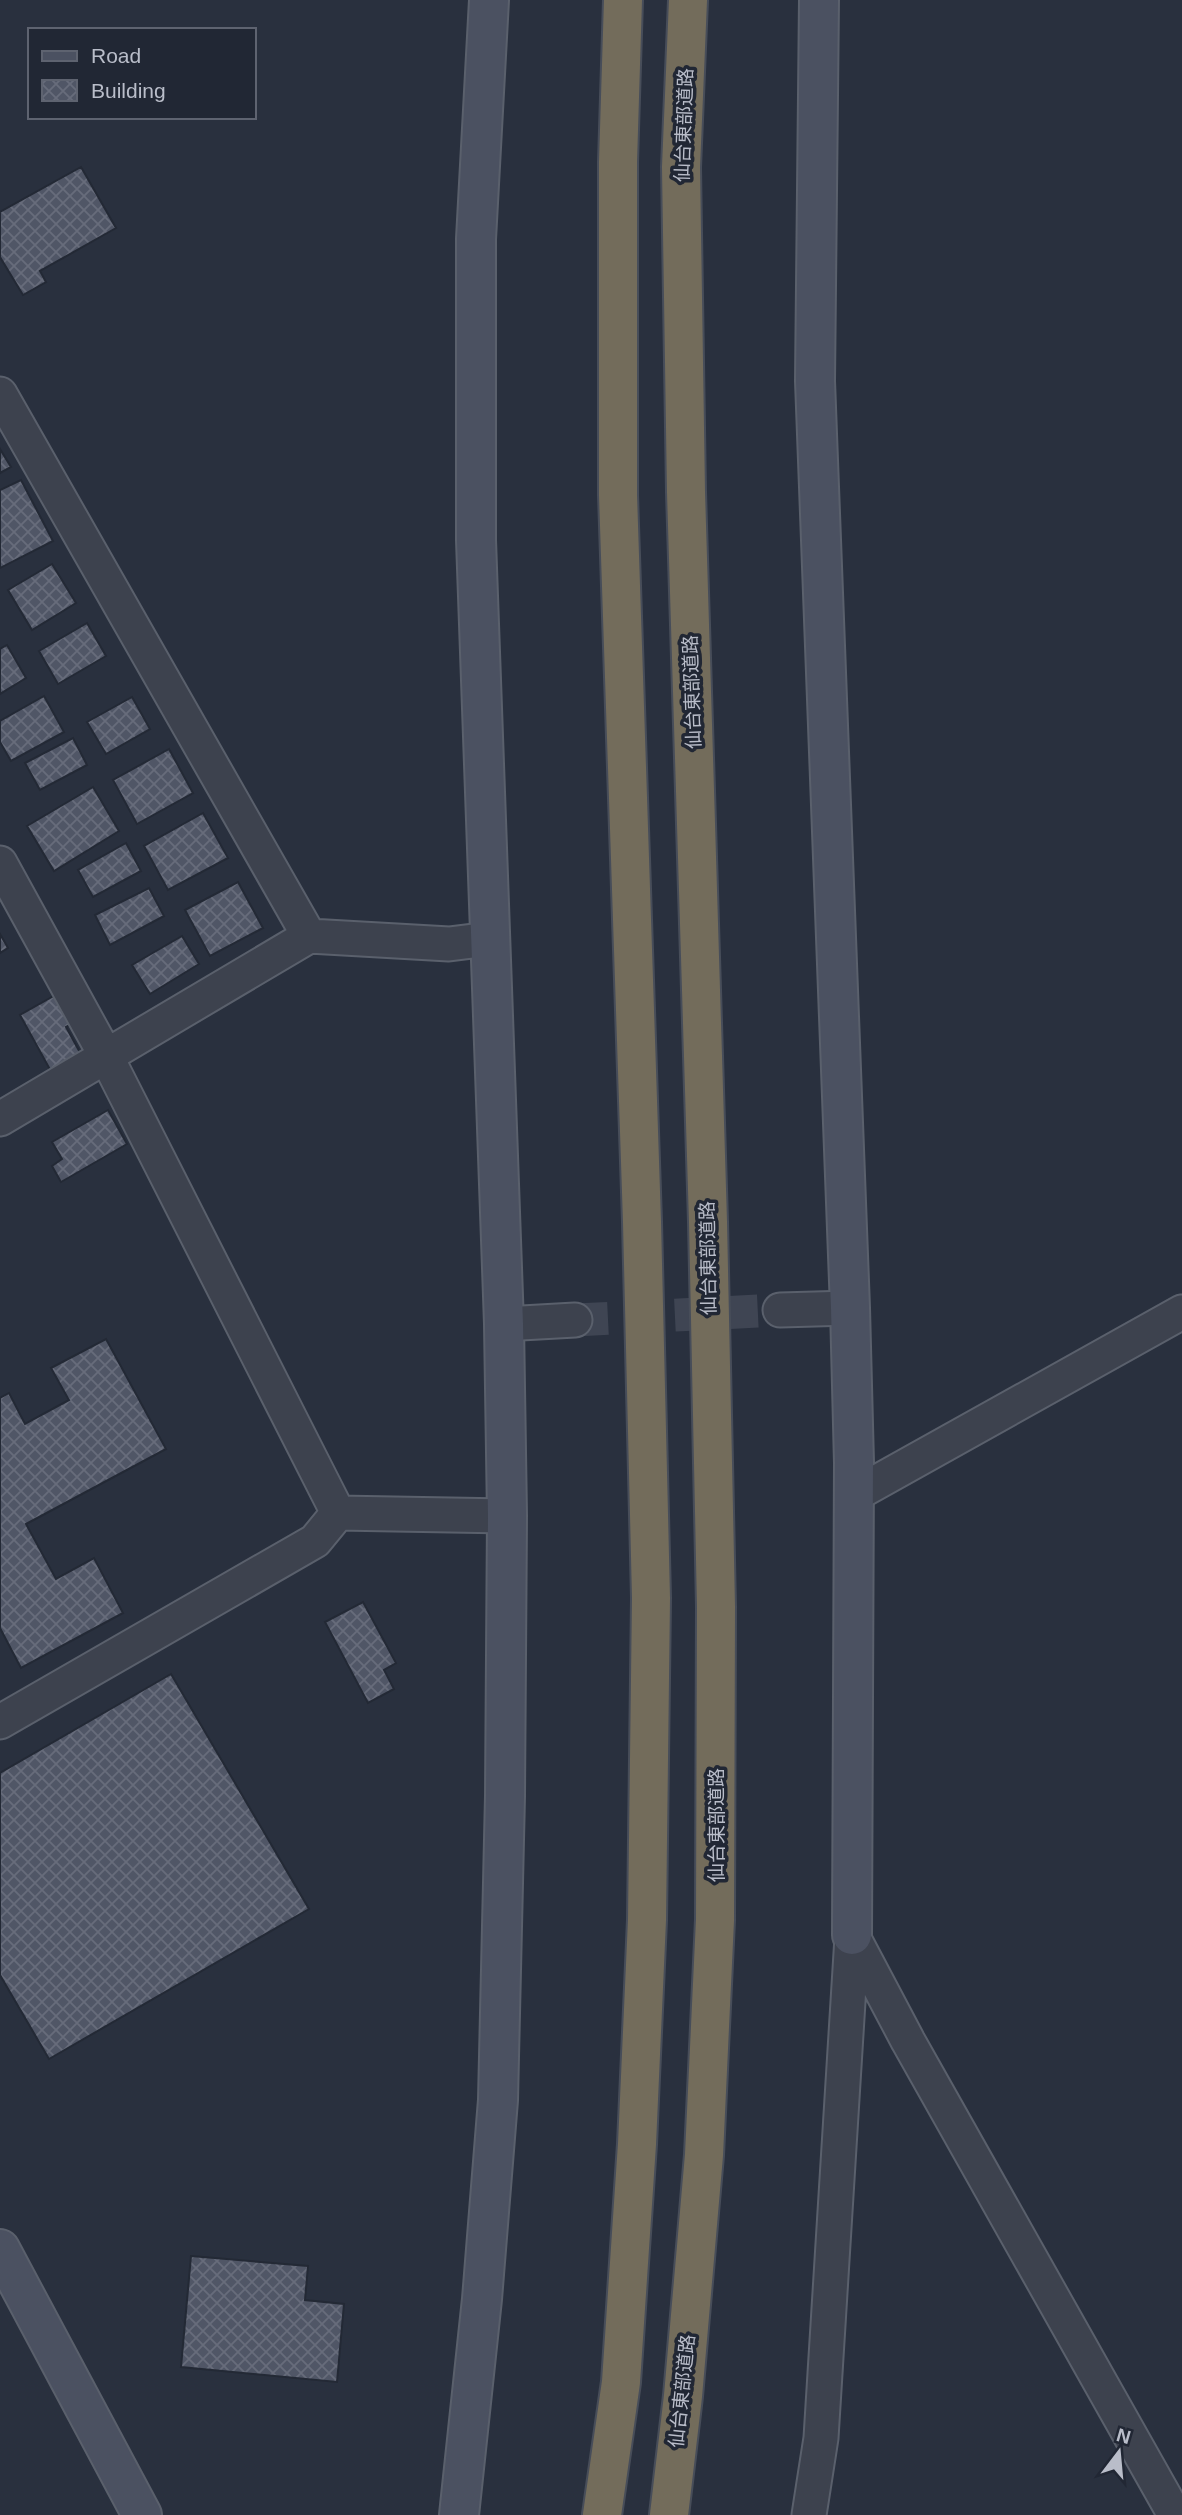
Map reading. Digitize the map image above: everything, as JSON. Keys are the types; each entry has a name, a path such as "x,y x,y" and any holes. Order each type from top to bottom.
{"highway":[{"path":"602,2515 621,2382 638,2144 647,1920 651,1598 618,495 618,162 623,0"},
{"name":"仙台東部道路","path":"669,2515 683,2396 704,2155 715,1920 715,1579 708,1222 686,492 682,208 688,0"}],"street":[{"path":"459,2515 482,2299 498,2100 505,1810 507,1516 504,1324 476,540 476,239 489,0"},
{"path":"809,2515 821,2438 852,1935 854,1495 850,1308 815,381 818,0"},
{"path":"0,394 309,936"},
{"path":"0,863 106,1056 338,1513"},
{"path":"0,1119 309,936 449,944 489,939"},
{"path":"780,1310 850,1308"},
{"path":"854,1495 1182,1312"},
{"path":"504,1324 575,1320"},
{"path":"338,1513 507,1516"},
{"path":"0,1722 315,1541 338,1513"},
{"path":"852,1935 908,2041 1175,2515"},
{"path":"0,2249 142,2515"}],"building":[{"path":"81,167 116,228 40,271 46,282 23,295 0,257 0,212"},
{"path":"0,449 11,467 0,473"},
{"path":"21,480 53,541 0,568 0,490"},
{"path":"52,564 76,603 32,630 8,590"},
{"path":"87,623 106,656 58,684 39,651"},
{"path":"7,645 26,678 0,694 0,649"},
{"path":"44,696 64,732 11,761 0,742 0,721"},
{"path":"132,697 150,729 106,754 87,722"},
{"path":"73,738 87,765 40,790 25,763"},
{"path":"169,749 193,793 137,824 113,780"},
{"path":"93,787 119,831 54,871 27,826"},
{"path":"203,813 228,858 168,890 144,846"},
{"path":"126,843 141,871 93,897 78,870"},
{"path":"238,882 263,928 210,956 185,910"},
{"path":"149,888 164,916 110,945 95,915"},
{"path":"0,934 8,948 0,953"},
{"path":"182,936 199,964 150,994 132,965"},
{"path":"59,993 76,1022 66,1027 83,1058 53,1075 20,1015"},
{"path":"108,1110 127,1144 61,1182 52,1166 62,1159 52,1142"},
{"path":"106,1339 166,1449 26,1524 56,1579 94,1558 123,1613 21,1668 0,1628 0,1398 9,1393 25,1424 69,1400 51,1368"},
{"path":"363,1602 396,1663 384,1670 394,1689 368,1703 325,1622"},
{"path":"171,1674 309,1909 49,2059 0,1975 0,1773"},
{"path":"191,2256 308,2266 305,2300 344,2304 337,2382 181,2367"}],"tunnel":[{"path":"575,1320 780,1310"}]}
